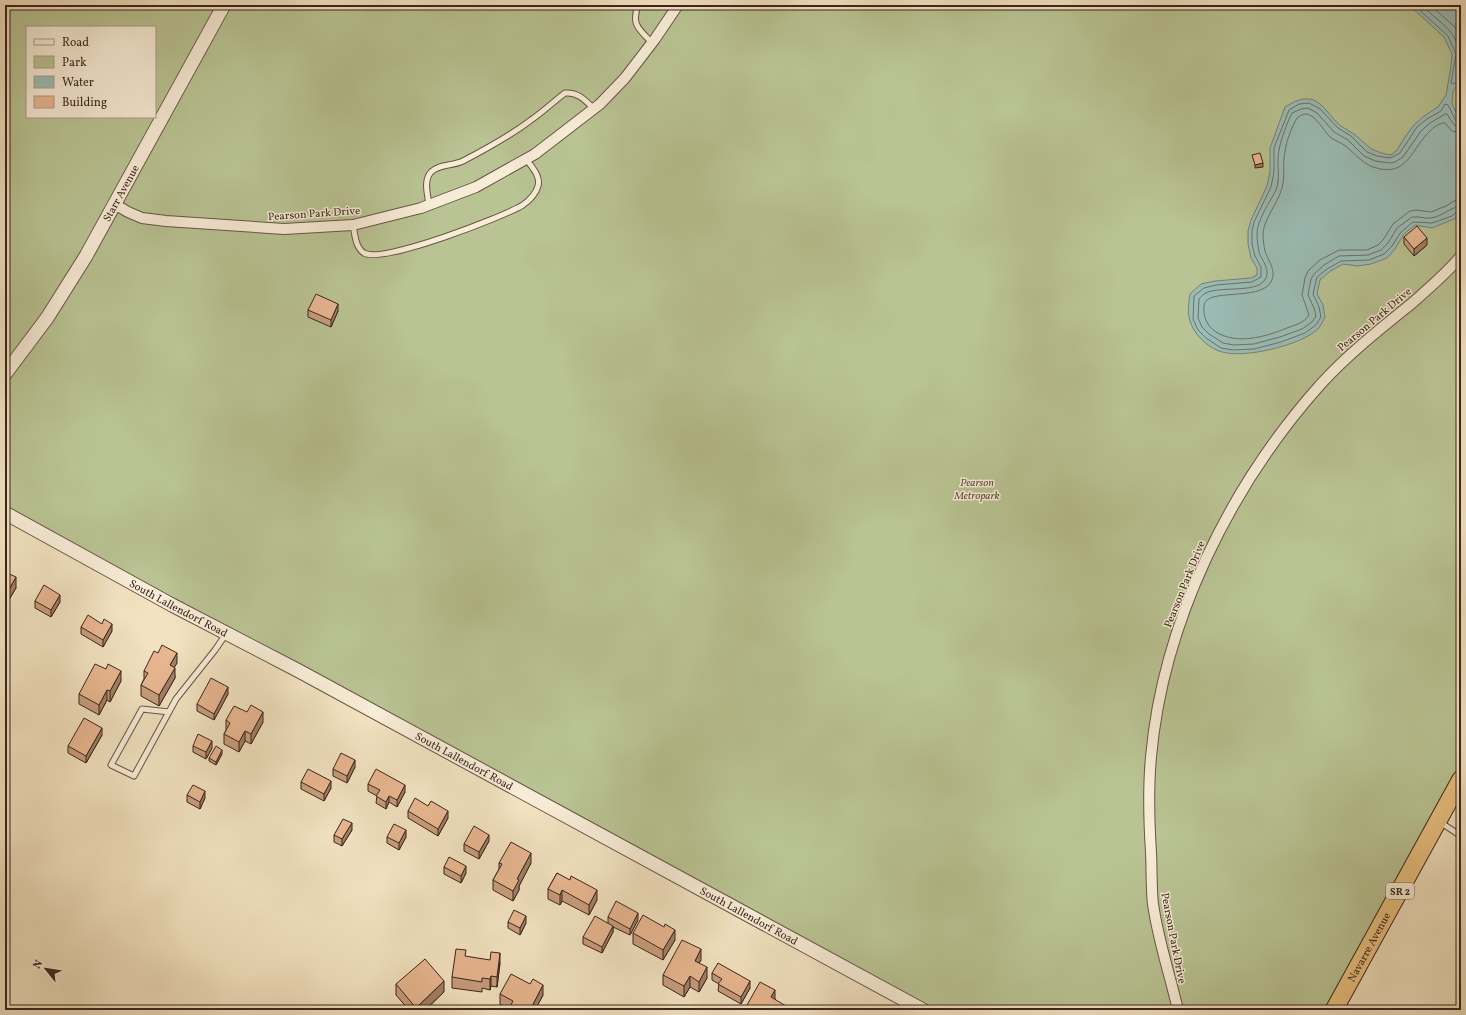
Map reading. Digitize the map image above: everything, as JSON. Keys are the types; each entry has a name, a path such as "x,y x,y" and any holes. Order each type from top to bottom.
{"highway":[{"name":"Navarre Avenue","path":"1334,1010 1461,779"}],"street":[{"name":"Starr Avenue","path":"5,374 47,318 86,256 116,205 224,5"},
{"name":"Pearson Park Drive","path":"116,205 142,218 166,222 284,229 353,225 421,208 476,187 535,154 594,109 625,78 652,43 678,5"},
{"name":"Pearson Park Drive","path":"1178,1010 1166,966 1153,904 1149,823 1150,758 1166,672 1180,625 1217,534 1246,484 1277,438 1338,365 1429,288 1461,256"},
{"name":"South Lallendorf Road","path":"5,513 924,1010"}],"lane":[{"path":"638,5 635,24 652,43"},
{"path":"429,205 427,180 431,172 441,166 460,162 494,145 532,120 565,93 577,94 594,109"},
{"path":"353,225 356,243 362,252 378,255 408,249 475,226 523,204 533,195 539,185 539,180 526,159"},
{"path":"169,712 142,709 111,765 134,776 169,712 176,699 215,650 226,633"},
{"path":"1438,821 1461,836"}],"green space":[{"name":"Pearson Metropark","path":"5,5 1461,5 1461,779 1334,1010 923,1010 5,513"}],"water":[{"path":"1409,5 1461,5 1461,82 1453,91 1452,104 1461,122 1461,213 1454,219 1432,228 1415,225 1404,234 1395,249 1387,258 1371,264 1357,266 1343,264 1329,272 1320,280 1317,294 1323,305 1325,317 1319,328 1311,334 1286,345 1256,352 1242,354 1229,353 1214,349 1201,339 1192,326 1188,308 1190,294 1201,284 1215,281 1251,278 1257,275 1257,268 1251,258 1248,244 1248,231 1251,220 1267,186 1270,172 1270,148 1285,107 1302,99 1318,102 1337,123 1354,134 1370,148 1378,152 1391,155 1397,150 1414,125 1438,107 1446,95 1452,54 1444,37"}],"building":[{"path":"1260,153 1263,163 1255,165 1252,155"},
{"path":"1417,226 1427,238 1414,249 1404,237"},
{"path":"316,294 338,304 331,320 308,310"},
{"path":"5,572 16,577 7,593 5,592"},
{"path":"44,585 60,595 51,610 35,601"},
{"path":"88,615 102,624 104,619 112,624 103,640 81,627"},
{"path":"162,645 177,653 170,665 175,668 159,695 141,685 148,673 144,671 154,651 158,653"},
{"path":"95,664 106,669 108,664 121,671 110,691 107,690 99,705 79,694"},
{"path":"211,678 228,687 214,714 197,704"},
{"path":"251,705 263,712 251,734 245,731 239,742 224,734 230,723 226,720 234,706 247,712"},
{"path":"84,718 102,728 86,756 68,746"},
{"path":"198,734 212,741 206,752 193,746"},
{"path":"216,746 222,750 216,762 209,758"},
{"path":"341,753 355,760 347,776 333,769"},
{"path":"308,769 331,781 324,794 301,782"},
{"path":"376,769 405,785 397,800 389,796 386,802 376,796 380,790 368,784"},
{"path":"193,785 205,791 200,802 187,795"},
{"path":"415,798 428,806 431,801 448,811 438,829 408,811"},
{"path":"343,819 352,823 342,839 334,835"},
{"path":"394,824 406,830 399,843 387,837"},
{"path":"474,826 489,835 479,852 464,844"},
{"path":"511,842 531,853 517,879 519,880 513,891 493,880 502,864 499,863"},
{"path":"449,857 466,866 461,876 444,867"},
{"path":"557,873 570,880 571,876 597,890 589,905 562,890 560,895 548,889"},
{"path":"616,901 638,913 630,929 608,917"},
{"path":"514,910 526,916 520,928 508,922"},
{"path":"643,915 664,927 665,924 675,930 663,950 633,933"},
{"path":"595,916 613,926 602,947 583,937"},
{"path":"682,940 701,949 695,961 707,967 699,982 690,976 684,986 663,975"},
{"path":"456,949 466,950 465,956 490,960 491,952 500,953 497,977 491,976 490,979 482,978 482,982 452,977"},
{"path":"425,959 444,981 416,1008 396,984"},
{"path":"718,963 750,981 741,997 718,984 722,979 712,973"},
{"path":"511,974 530,984 533,979 543,985 530,1010 508,1010 513,1001 500,994"},
{"path":"760,982 775,990 771,997 786,1006 784,1010 756,1010 747,1005"}]}
